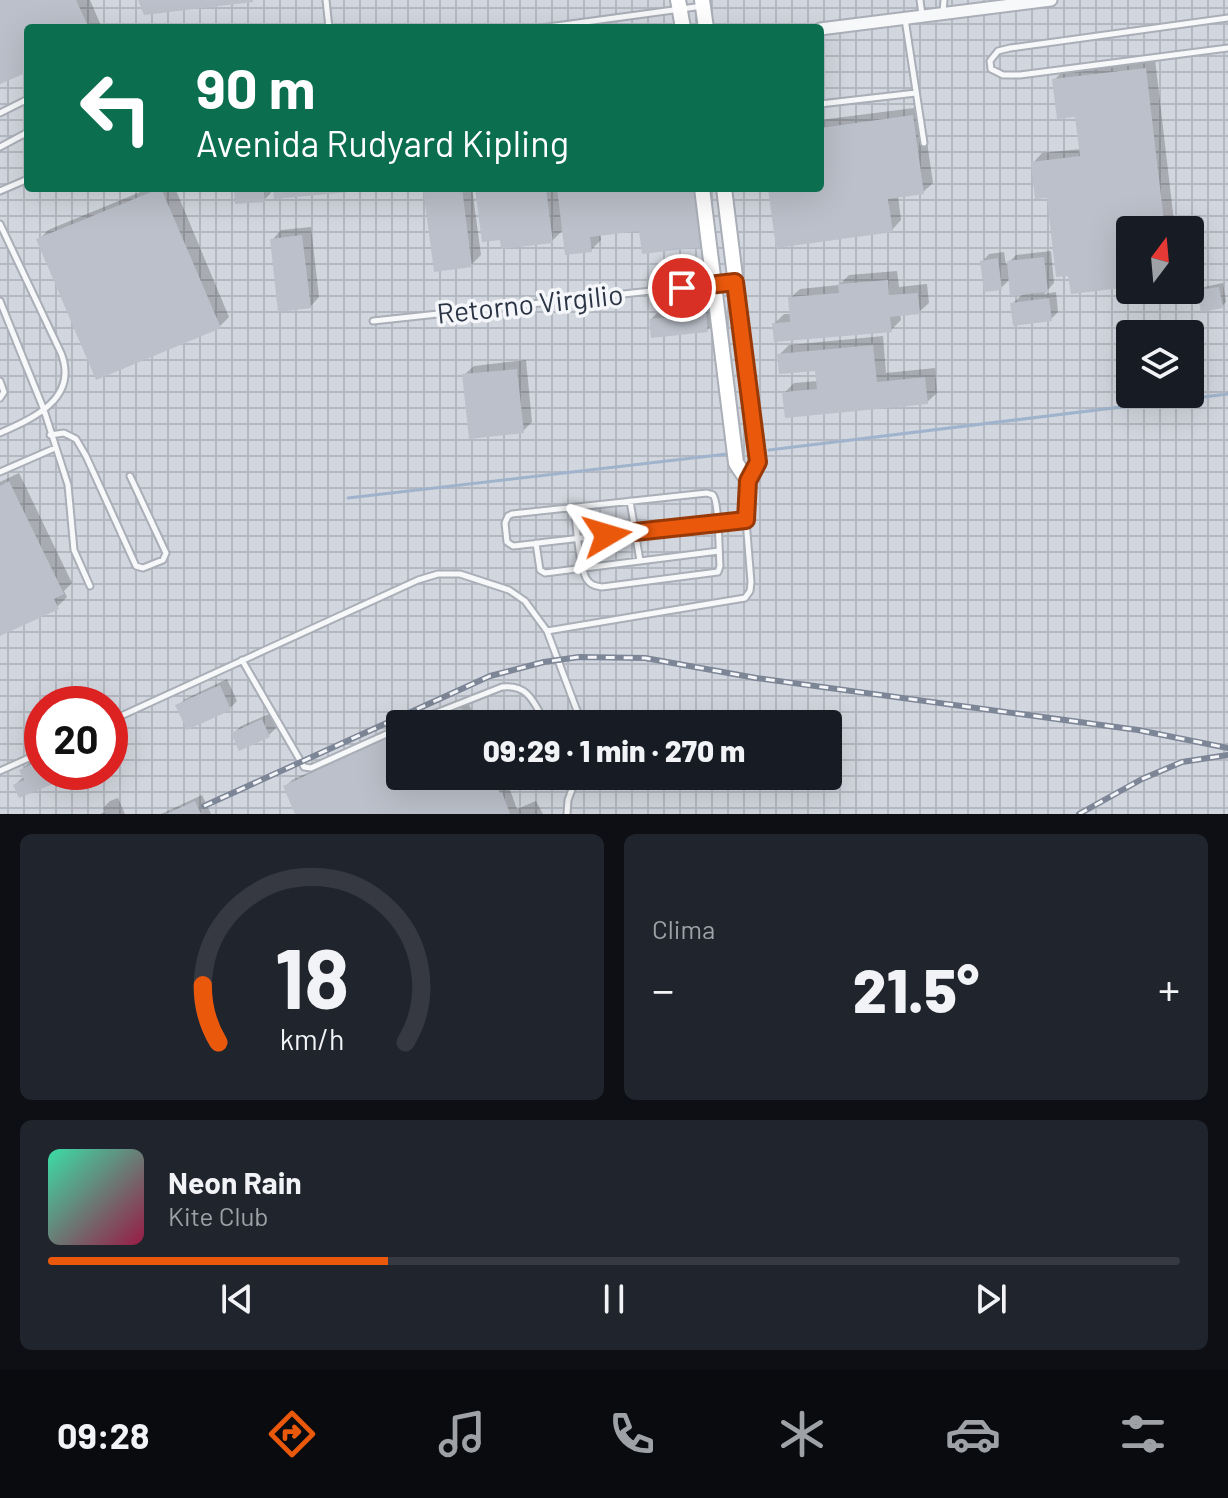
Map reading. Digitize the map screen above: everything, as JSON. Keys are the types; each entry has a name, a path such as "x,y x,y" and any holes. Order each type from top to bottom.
{"street":[{"path":"824,28 1051,0"},
{"path":"702,3 705,24"},
{"path":"702,192 736,463 748,481 758,462 724,192"},
{"path":"733,427 754,425"}],"lane":[{"path":"326,0 329,24"},
{"path":"920,0 922,16"},
{"path":"942,13 944,0"},
{"path":"565,24 702,3"},
{"path":"905,18 924,143"},
{"path":"1228,18 1010,48 998,51 990,61 991,69 996,73 1020,75 1228,48"},
{"path":"824,104 916,93"},
{"path":"0,113 24,101"},
{"path":"0,147 24,134"},
{"path":"0,191 24,181"},
{"path":"0,224 67,367 61,390 44,410 0,433"},
{"name":"Retorno Virgilio","path":"373,321 735,282"},
{"path":"0,301 44,410 68,485 74,550 90,586"},
{"path":"0,381 4,392 0,398"},
{"path":"50,435 64,433 76,439 136,566 143,568 163,560 166,553 130,476"},
{"path":"0,472 55,448"},
{"path":"547,631 745,598 751,582 746,520 748,481"},
{"path":"574,508 579,538 584,568 587,580 602,587 718,572 719,551 717,522 715,498 710,493 630,501 508,516 505,523 508,544 513,546 579,538 636,532 717,522 746,520"},
{"path":"630,501 640,561"},
{"path":"536,543 543,572 719,551"},
{"path":"128,713 418,580 449,572 517,594 525,601 547,631 577,710"},
{"path":"242,660 304,767 311,768 386,734"},
{"path":"444,710 502,687 513,686 528,692 538,710"},
{"path":"0,771 24,760"},
{"path":"567,814 571,790"}],"shaded area":[{"path":"0,0 1228,0 1228,814 0,814"}],"building":[{"path":"0,0 76,0 87,24 24,24 24,74 0,84"},
{"path":"138,0 253,0 253,2 144,15"},
{"path":"1146,68 1163,216 1116,216 1116,289 1071,294 1068,276 1056,277 1047,198 1035,199 1031,162 1080,156 1075,117 1057,119 1052,79"},
{"path":"913,115 924,194 888,199 893,232 776,248 769,192 824,192 824,127"},
{"path":"151,192 163,192 221,328 96,380 36,239"},
{"path":"234,192 264,192 265,202 235,204"},
{"path":"273,192 348,192 274,199"},
{"path":"424,192 463,192 472,267 434,272"},
{"path":"476,192 547,192 553,243 501,249 500,240 482,242"},
{"path":"557,192 694,192 701,247 642,254 639,231 590,237 592,252 565,255"},
{"path":"302,235 311,308 278,312 270,239"},
{"path":"1044,257 1048,292 1010,296 1007,261"},
{"path":"998,258 1002,290 984,292 980,261"},
{"path":"888,280 889,295 918,293 920,314 890,317 892,332 774,342 772,323 790,322 788,297 839,293 838,284"},
{"path":"1219,287 1223,308 1201,312 1200,304 1204,304 1204,289"},
{"path":"1049,298 1052,321 1013,326 1010,303"},
{"path":"706,313 708,332 651,338 649,319"},
{"path":"873,345 877,382 925,377 928,404 785,418 782,392 817,389 815,371 779,374 777,354"},
{"path":"517,369 524,433 469,439 462,374"},
{"path":"9,481 64,594 54,599 59,609 0,636 0,486"},
{"path":"220,685 231,710 187,730 175,705"},
{"path":"262,719 270,737 239,751 231,733"},
{"path":"386,738 386,790 499,790 510,814 295,814 283,786"},
{"path":"24,780 24,790 38,790 19,798 13,785"},
{"path":"195,801 201,814 166,814"}],"waterway":[{"path":"769,450 1228,394"},
{"path":"348,498 727,454"}],"railway":[{"path":"204,806 490,676 544,662 579,657 645,658 756,678 1138,730 1228,748"},
{"path":"1079,814 1142,779 1182,762 1228,755"}],"route":[{"path":"607,535 746,520 748,481 758,462 735,282 682,288"}]}
